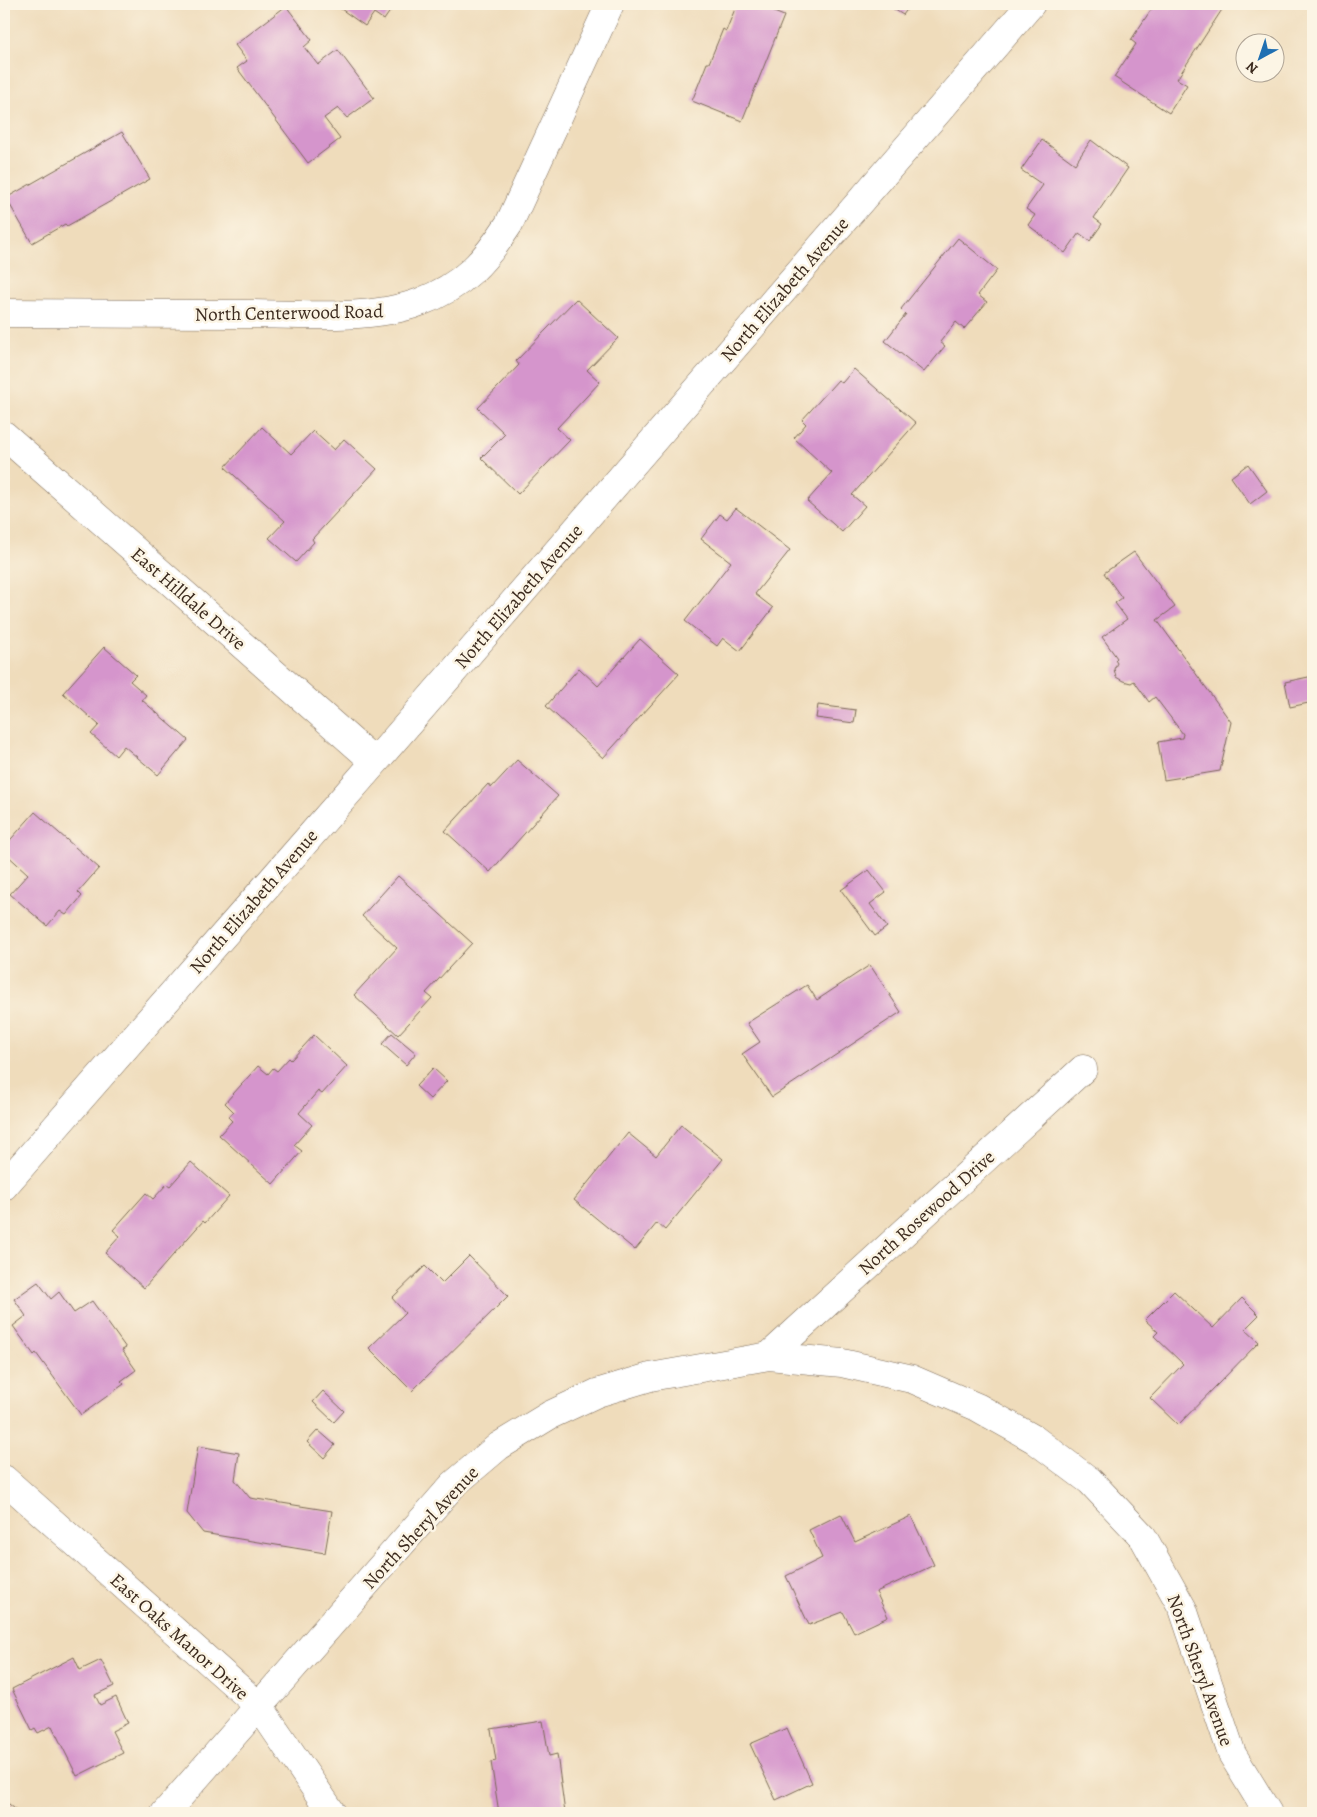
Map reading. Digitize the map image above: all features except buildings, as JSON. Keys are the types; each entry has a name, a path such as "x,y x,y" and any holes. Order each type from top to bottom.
{"street":[{"name":"North Centerwood Road","path":"4,313 313,315 386,312 420,302 450,288 472,272 491,251 509,224 610,4"},
{"name":"North Elizabeth Avenue","path":"4,1186 375,762 1031,4"},
{"name":"East Hilldale Drive","path":"4,435 375,762"},
{"name":"North Rosewood Drive","path":"769,1356 1083,1069"},
{"name":"North Sheryl Avenue","path":"165,1813 453,1485 499,1446 550,1415 596,1393 650,1377 769,1356 842,1363 912,1379 977,1407 1034,1439 1090,1481 1143,1537 1183,1609 1232,1754 1268,1813"},
{"name":"East Oaks Manor Drive","path":"4,1479 259,1706 332,1813"}]}
